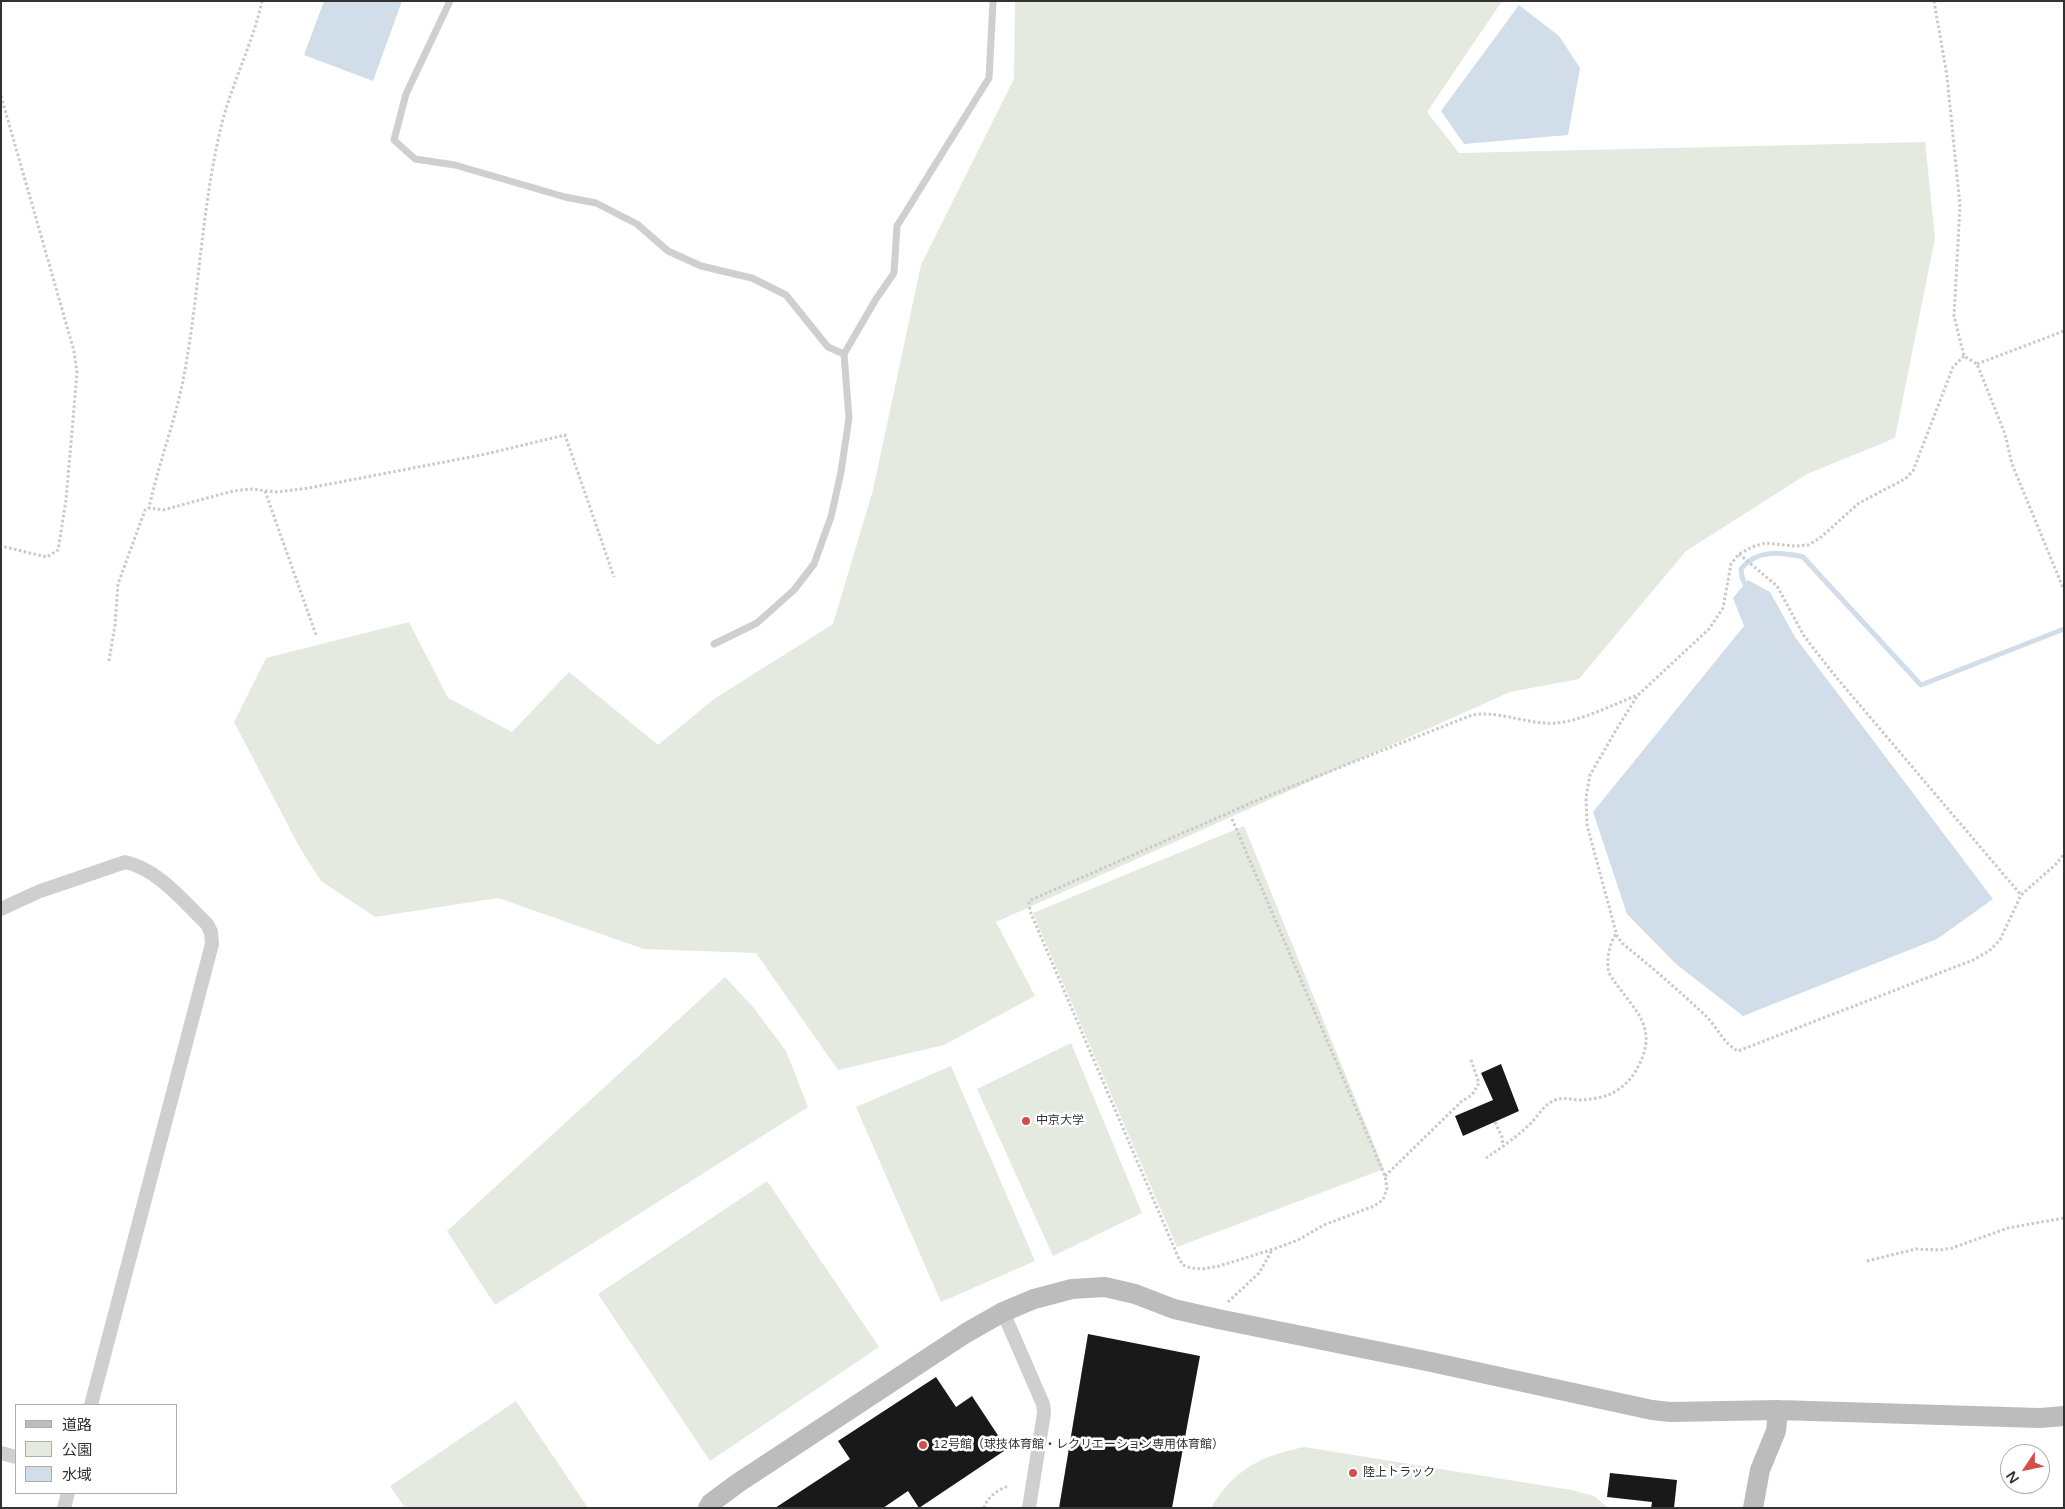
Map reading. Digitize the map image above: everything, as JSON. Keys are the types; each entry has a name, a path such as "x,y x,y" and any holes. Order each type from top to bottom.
{"street":[{"path":"1,909 40,891 117,863 125,862 137,864 156,877 200,918 212,932 212,944 91,1404"},
{"path":"708,1508 711,1503 738,1483 966,1333 1003,1312 1034,1299 1072,1289 1105,1287 1135,1294 1174,1309 1546,1386 1634,1408 1670,1412 1778,1410 2040,1418 2064,1416"},
{"path":"1003,1312 1043,1404 1044,1413 1029,1508"},
{"path":"1753,1508 1760,1470 1776,1431 1778,1410"},
{"path":"1,1453 15,1457"},
{"path":"64,1508 68,1494"}],"lane":[{"path":"450,1 406,94 394,140 415,159 455,165 566,197 596,203 637,224 668,250 701,266 752,278 786,296 828,347 844,354"},
{"path":"714,644 756,623 794,590 814,564 831,517 841,472 849,418 844,354 876,299 894,273 897,226 989,78 993,1"}],"path":[{"path":"109,661 115,625 118,584 145,510 148,508 173,425 185,372 194,316 208,195 223,118 256,30 262,1"},
{"path":"1934,1 1947,76 1960,206 1954,316 1964,356 1977,364 2005,434 2012,464 2064,590"},
{"path":"1,96 74,350 77,373 66,500 58,550 47,557 1,546"},
{"path":"1977,364 2064,331"},
{"path":"1964,356 1953,367 1912,471 1905,479 1858,503 1820,538 1808,545 1765,544 1752,547 1739,554 1731,564 1722,608 1709,629 1638,695 1590,775 1586,797 1587,825 1616,934 1623,944 1674,985 1710,1020 1732,1048 1738,1051 1974,960 1989,951 2000,940 2020,894 2056,864 2064,854"},
{"path":"148,508 163,510 233,491 250,489 277,492 368,478 486,454 565,435 614,577"},
{"path":"265,491 316,635"},
{"path":"1739,554 1777,586 1804,636 1815,650 2020,894"},
{"path":"1232,819 1385,1176 1386,1188 1383,1200 1379,1203 1324,1225 1298,1240 1272,1250 1219,1266 1202,1269 1183,1265 1030,911 1029,903 1031,900 1260,799 1472,716 1485,713 1545,724 1570,721 1638,695"},
{"path":"1486,1158 1530,1124 1554,1100 1563,1098 1579,1100 1610,1094 1623,1086 1634,1075 1648,1037 1646,1028 1617,986 1607,966 1608,955 1616,934"},
{"path":"1385,1176 1462,1101 1472,1095 1479,1083 1471,1060"},
{"path":"1495,1122 1502,1137 1503,1146"},
{"path":"1867,1261 1916,1249 1940,1250 1952,1248 2008,1228 2064,1218"},
{"path":"1218,1319 1225,1304 1259,1273 1272,1250"},
{"path":"984,1508 986,1502 994,1494 1008,1486"}],"green space":[{"path":"1015,1 1502,1 1427,112 1459,153 1925,142 1935,238 1895,438 1807,474 1686,551 1579,679 1510,692 996,922 1035,996 944,1045 838,1070 756,953 644,949 498,898 375,917 321,881 300,848 234,722 266,658 409,622 448,698 512,732 569,672 658,745 714,699 833,624 873,490 921,265 1014,79"},
{"path":"1244,826 1384,1169 1177,1247 1033,913"},
{"path":"725,977 753,1007 786,1051 808,1107 495,1305 447,1231"},
{"path":"1071,1043 1142,1213 1053,1256 977,1089"},
{"path":"951,1066 1035,1261 941,1302 856,1107"},
{"path":"767,1181 879,1347 710,1461 598,1294"},
{"path":"516,1401 588,1508 405,1508 390,1486"},
{"name":"陸上トラック","path":"1304,1447 1571,1490 1594,1496 1608,1508 1211,1508 1229,1483 1250,1466 1275,1455"}],"water":[{"path":"324,1 402,1 373,81 304,55"},
{"path":"1519,5 1559,36 1580,68 1568,135 1464,144 1441,111"},
{"path":"1748,580 1770,592 1795,637 1993,899 1937,939 1743,1016 1676,964 1627,914 1593,812 1744,626 1733,598"}],"building":[{"path":"1501,1064 1519,1111 1463,1136 1455,1116 1493,1100 1481,1073"},
{"path":"1088,1334 1200,1356 1172,1508 1059,1508"},
{"name":"12号館（球技体育館・レクリエーション専用体育館）","path":"936,1377 956,1407 972,1396 1007,1449 919,1508 908,1491 883,1508 775,1508 850,1459 838,1441"},
{"path":"1610,1473 1677,1480 1674,1508 1651,1508 1652,1502 1607,1497"}],"waterway":[{"path":"1747,589 1741,569 1754,558 1777,553 1803,557 1921,685 2064,629"}],"place":[{"name":"中京大学","path":"1026,1121"},
{"name":"12号館（球技体育館・レクリエーション専用体育館）","path":"923,1445"},
{"name":"陸上トラック","path":"1353,1473"}]}
